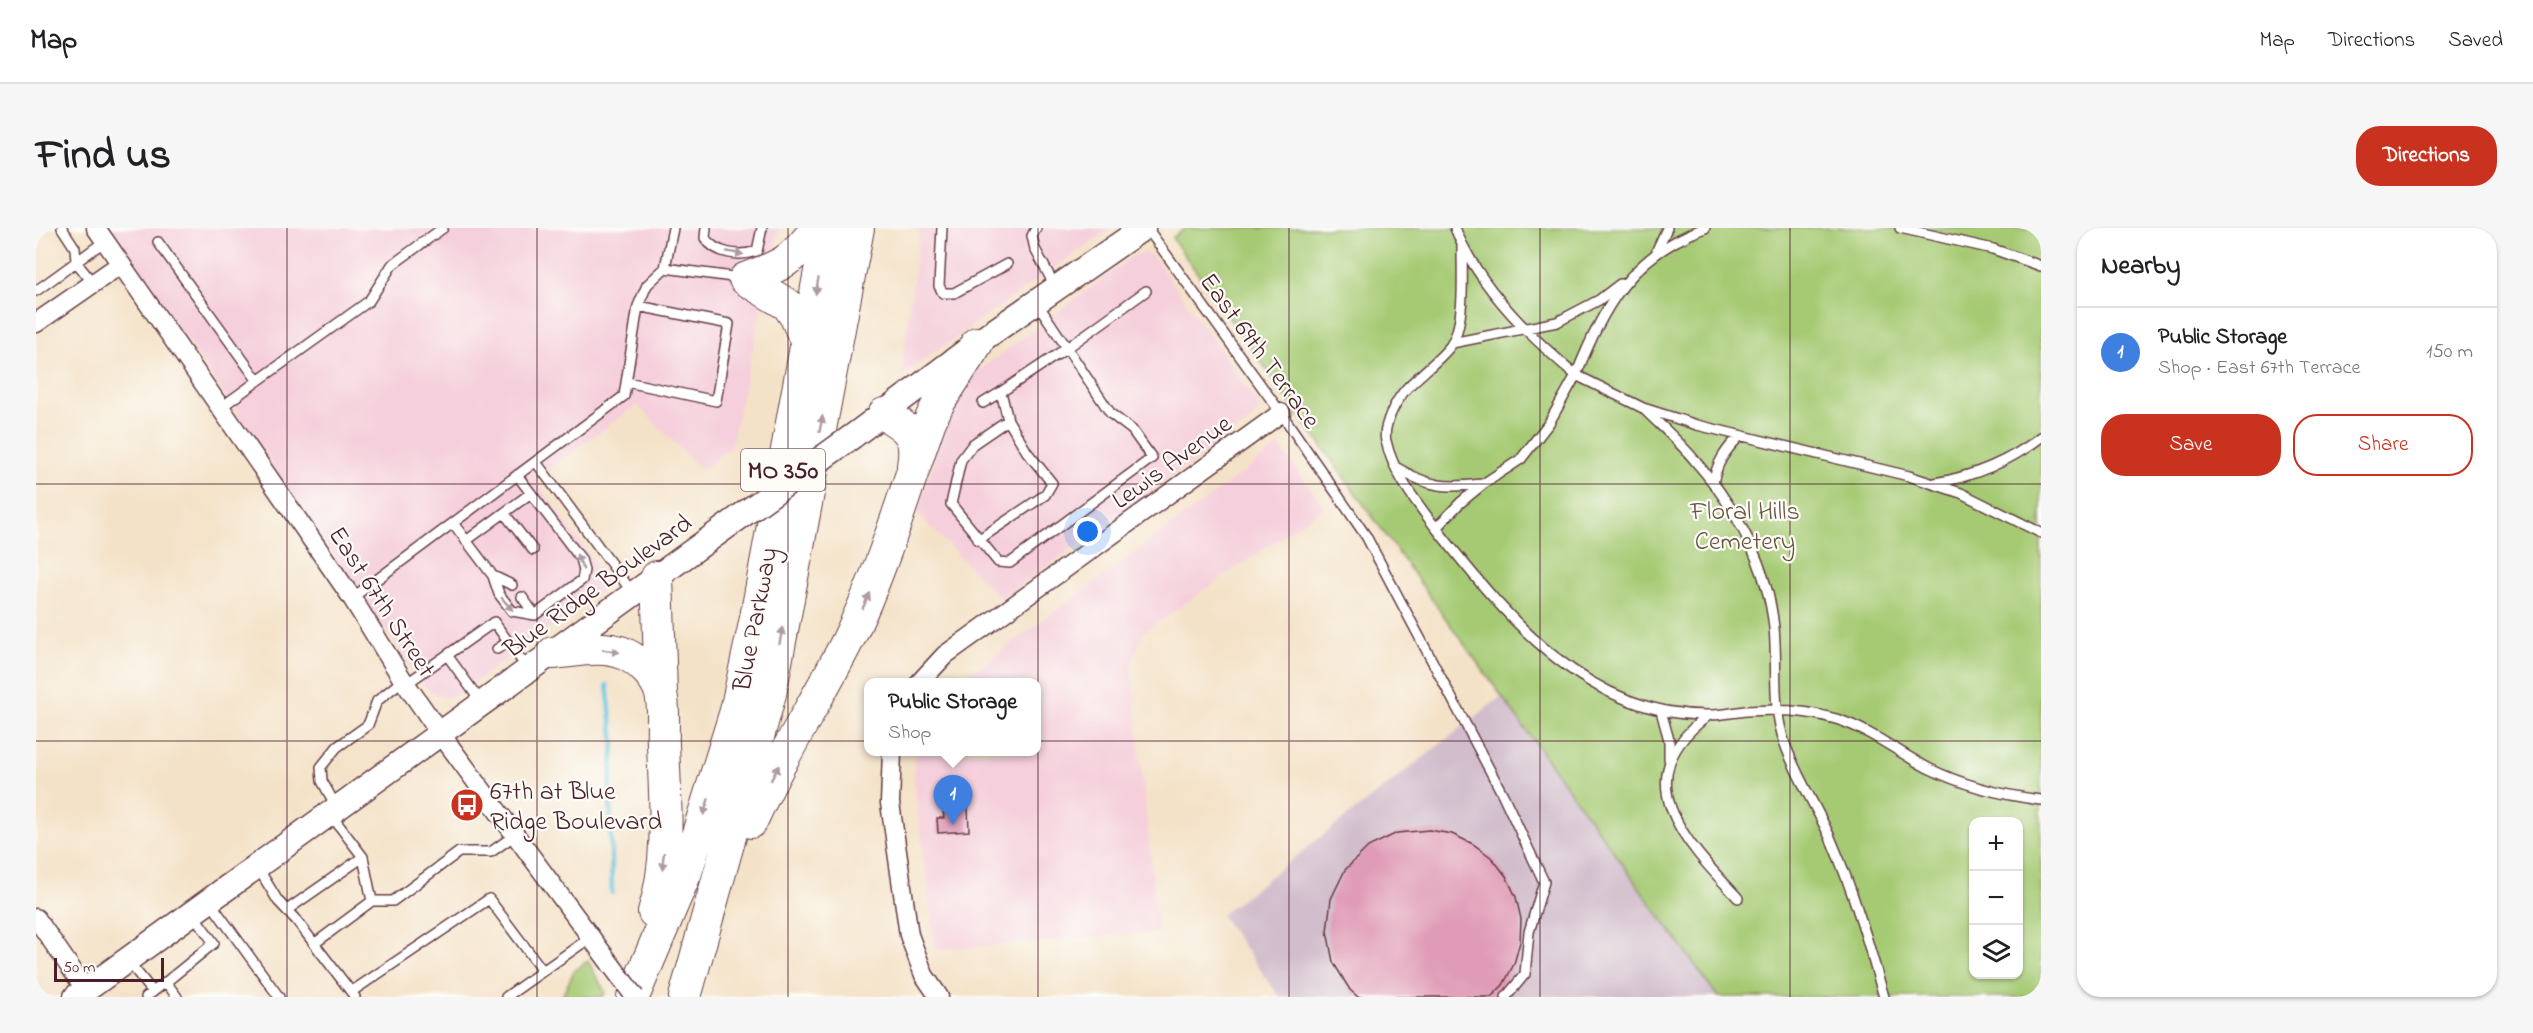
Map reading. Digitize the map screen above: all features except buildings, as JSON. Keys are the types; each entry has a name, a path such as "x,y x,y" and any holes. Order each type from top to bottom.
{"highway":[{"path":"745,279 769,270 797,254 818,228"},
{"name":"Blue Parkway","path":"634,997 686,872 736,711 755,622 828,228"},
{"name":"Blue Parkway","path":"685,997 770,694 858,228"},
{"path":"745,279 788,305 807,343"},
{"path":"695,962 765,792 848,641 867,598 894,530 938,404 977,343"},
{"path":"884,414 904,425 912,436 915,454 912,473"},
{"path":"621,997 638,959 655,907 664,865 666,822 661,693 645,586"},
{"path":"541,662 592,649 625,653 649,672 661,693"}],"main road":[{"name":"Blue Ridge Boulevard","path":"83,994 256,866 884,414 977,343 1145,228"}],"street":[{"name":"East 67th Street","path":"100,235 352,598 404,682 634,997"},
{"path":"36,323 121,264"},
{"name":"Lewis Avenue","path":"924,678 945,655 1281,412"},
{"path":"892,756 890,803 909,935 924,975 939,997"},
{"path":"36,918 83,994"}],"lane":[{"path":"62,228 75,248 76,262 93,283"},
{"path":"220,408 369,301 392,265 443,228"},
{"path":"352,598 624,396 638,306 647,285 665,268 673,228"},
{"path":"706,228 705,238 712,248 744,255 757,251 762,228"},
{"path":"942,228 939,286 943,293 954,293 1006,264"},
{"path":"1036,228 1032,236 1035,249 1056,288"},
{"name":"East 69th Terrace","path":"1145,228 1281,412 1371,547 1503,795 1544,882 1529,932 1525,974 1506,997"},
{"path":"1455,228 1462,247 1524,329 1576,375 1643,408 1740,436 1961,492 2041,532"},
{"path":"1654,255 1667,228"},
{"path":"1452,343 1557,322 1575,315 1599,300 1654,255 1683,236 1705,228"},
{"path":"1900,228 1993,249 2041,266"},
{"path":"36,291 76,262 100,235"},
{"path":"158,242 258,381"},
{"path":"1462,247 1462,304 1452,343 1406,389 1391,411 1385,439 1396,468 1412,497 1488,594 1541,646 1597,688 1644,707 1661,711 1709,715 1776,710 1837,719 1866,732 1929,768 1968,785 2003,795 2041,800"},
{"path":"665,268 745,279"},
{"path":"1436,528 1460,502 1521,459 1549,423 1576,375 1595,329 1612,299 1638,269"},
{"path":"983,403 1067,348 1146,291"},
{"path":"1008,420 973,444 961,460 951,504 998,562 1010,563 1152,458 1132,430 1111,414 1036,302"},
{"path":"627,382 716,401 729,324 638,306"},
{"path":"978,540 1045,495 1052,483 1027,452 1008,420 1001,392"},
{"path":"1643,408 1696,461 1713,483 1736,518 1767,587 1774,628 1776,710 1786,746 1832,841 1855,899 1884,997"},
{"path":"1713,483 1716,468 1727,448 1740,436"},
{"path":"1933,484 1983,471 2024,450 2041,437"},
{"path":"536,462 645,586"},
{"path":"1396,468 1420,482 1449,488 1483,484"},
{"path":"453,523 493,576 499,594 512,611 535,615 582,580 584,570 581,560 517,475"},
{"path":"466,541 531,493"},
{"path":"504,513 533,550"},
{"path":"493,576 512,585"},
{"path":"522,597 535,615"},
{"path":"372,901 363,857 334,810 322,781 321,767 337,747 368,725 377,701 494,622 508,642 541,662"},
{"path":"497,650 508,642"},
{"path":"447,655 482,703"},
{"path":"462,675 472,668"},
{"path":"1661,711 1669,740 1669,806 1678,826 1700,858 1738,898"},
{"path":"1669,762 1680,742 1709,715"},
{"path":"314,944 372,901 393,901 459,852 491,852 515,835"},
{"path":"287,910 363,857"},
{"path":"256,866 278,901 353,994 489,898 543,971"},
{"path":"128,960 149,994 166,982 214,942 201,907"},
{"path":"201,907 279,997"},
{"path":"506,997 591,937"},
{"path":"166,982 177,997"}],"shaded area":[{"path":"110,228 779,228 731,447 701,470 637,405 535,479 601,571 603,587 456,695 448,698 434,694 421,683"},
{"path":"920,228 1111,228 901,376"},
{"path":"1145,253 1153,256 1255,399 1259,406 1256,414 1249,422 1001,599 916,512 961,384 1134,255"},
{"path":"1279,446 1324,507 1144,632 1131,665 1158,932 936,950 914,783 914,756 1041,756 1041,678 964,678"},
{"path":"1502,696 1718,997 1280,997 1221,915"}],"green space":[{"name":"Floral Hills Cemetery","path":"1186,228 2041,228 2041,997 1718,997 1172,238"},
{"path":"588,961 605,992 603,997 562,997 574,971"}],"waterway":[{"path":"607,685 614,744 610,787 612,893"}],"place":[{"name":"67th at Blue Ridge Boulevard","path":"467,805"},
{"name":"Public Storage","path":"953,825"}]}
